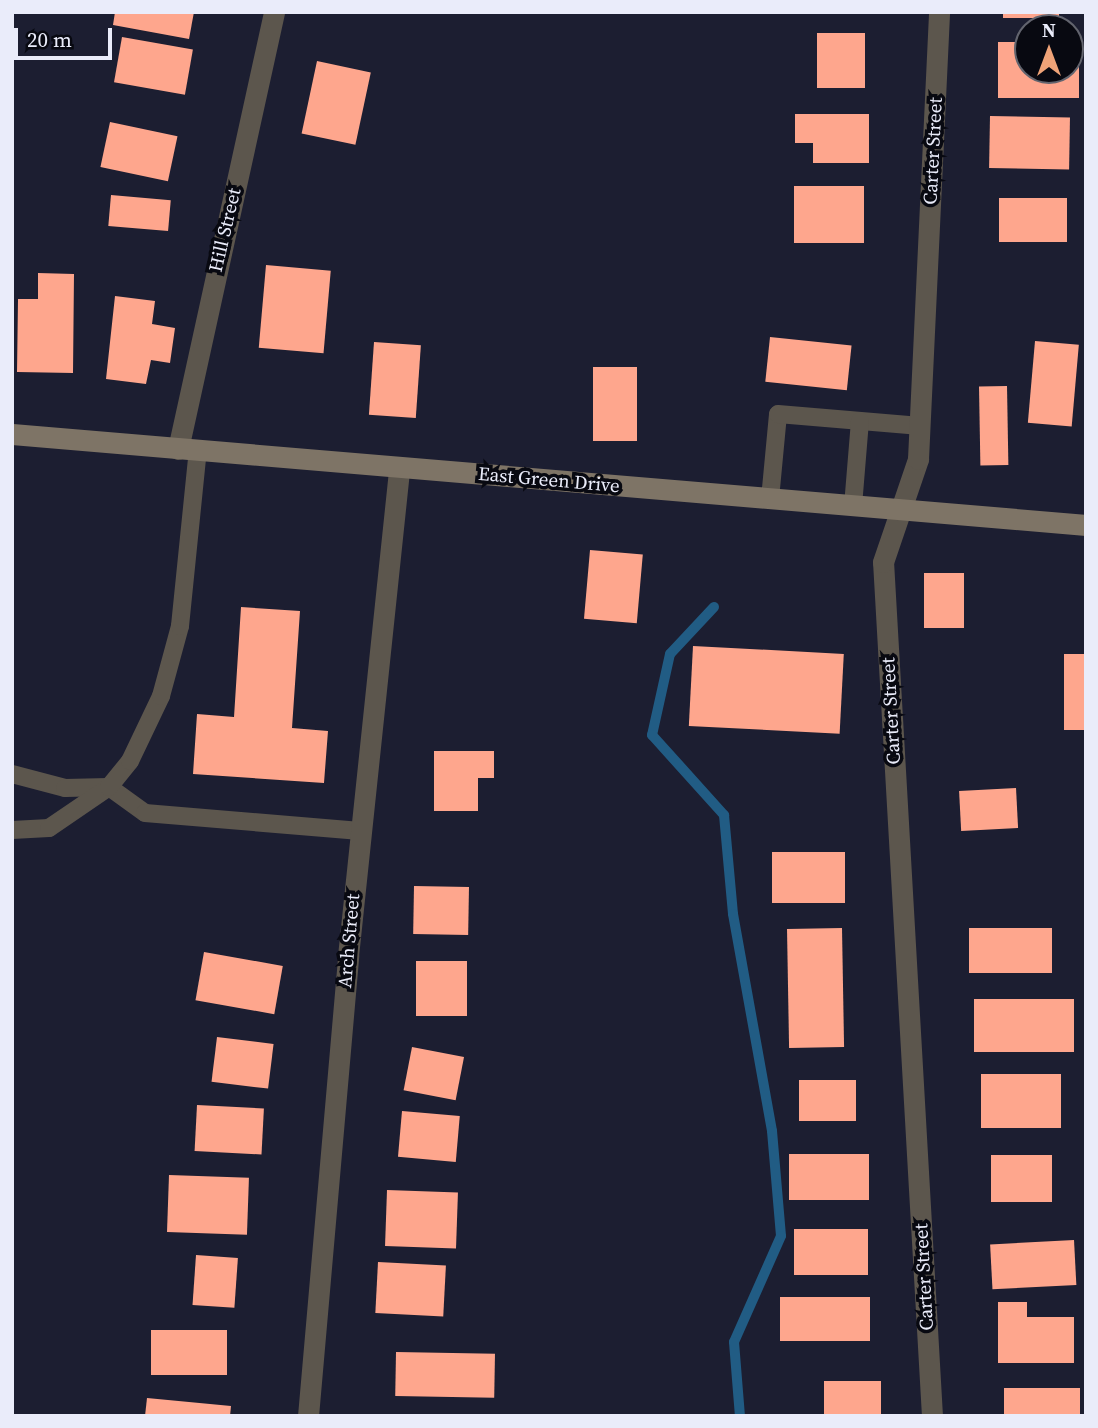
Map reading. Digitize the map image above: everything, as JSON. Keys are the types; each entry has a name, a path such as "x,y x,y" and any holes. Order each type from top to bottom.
{"main road":[{"name":"East Green Drive","path":"12,434 1086,525"}],"street":[{"name":"Hill Street","path":"188,450 274,12"},
{"name":"Carter Street","path":"932,1416 883,562 903,510 920,426 939,12"},
{"name":"Arch Street","path":"308,1416 360,831 399,468"}],"lane":[{"path":"771,499 778,414 920,426"},
{"path":"853,506 860,421"},
{"path":"12,831 49,828 109,787 130,761 171,674 188,450"},
{"path":"12,774 65,788 109,787 145,813 360,831"}],"building":[{"path":"115,12 194,12 189,39 113,25"},
{"path":"1003,12 1059,12 1014,14 1014,18 1003,18"},
{"path":"817,33 865,33 865,88 817,88"},
{"path":"122,37 193,50 185,95 114,82"},
{"path":"998,42 1014,42 1014,84 1079,84 1079,98 998,98"},
{"path":"317,61 371,72 355,145 302,133"},
{"path":"795,114 869,114 869,163 813,163 813,143 795,143"},
{"path":"990,116 1070,117 1069,169 989,168"},
{"path":"110,122 177,136 168,181 100,167"},
{"path":"794,186 864,186 864,243 794,243"},
{"path":"111,195 171,200 168,231 108,226"},
{"path":"999,198 1067,198 1067,242 999,242"},
{"path":"266,265 331,271 324,353 259,348"},
{"path":"38,273 74,274 73,373 17,372 18,299 38,299"},
{"path":"115,296 155,301 152,324 175,328 170,363 151,360 146,384 106,379"},
{"path":"770,337 852,346 847,390 765,382"},
{"path":"1035,341 1079,345 1072,427 1028,423"},
{"path":"374,342 421,345 416,418 369,415"},
{"path":"593,367 637,367 637,441 593,441"},
{"path":"979,386 1007,386 1008,465 980,465"},
{"path":"590,550 643,555 637,623 584,619"},
{"path":"924,573 964,573 964,628 924,628"},
{"path":"241,607 300,611 292,728 328,731 324,783 193,774 197,714 234,717"},
{"path":"693,646 844,654 840,734 689,726"},
{"path":"1064,654 1086,654 1086,730 1064,730"},
{"path":"434,751 494,751 494,778 478,778 478,811 434,811"},
{"path":"1016,788 1018,828 961,831 959,791"},
{"path":"772,852 845,852 845,903 772,903"},
{"path":"414,886 469,887 468,935 413,934"},
{"path":"842,928 844,1047 789,1048 787,929"},
{"path":"969,928 1052,928 1052,973 969,973"},
{"path":"204,952 283,966 274,1014 195,1000"},
{"path":"416,961 467,961 467,1016 416,1016"},
{"path":"974,999 1074,999 1074,1052 974,1052"},
{"path":"217,1037 274,1044 268,1089 212,1082"},
{"path":"412,1047 464,1057 456,1100 404,1090"},
{"path":"981,1074 1061,1074 1061,1128 981,1128"},
{"path":"799,1080 856,1080 856,1121 799,1121"},
{"path":"197,1105 264,1109 262,1154 195,1151"},
{"path":"402,1111 460,1116 456,1162 398,1157"},
{"path":"789,1154 869,1154 869,1200 789,1200"},
{"path":"991,1155 1052,1155 1052,1202 991,1202"},
{"path":"169,1175 249,1178 247,1235 167,1232"},
{"path":"387,1190 458,1192 456,1248 385,1246"},
{"path":"794,1229 868,1229 868,1275 794,1275"},
{"path":"1074,1240 1076,1285 992,1289 990,1244"},
{"path":"196,1255 238,1258 234,1308 193,1305"},
{"path":"378,1262 446,1266 443,1316 375,1313"},
{"path":"780,1297 870,1297 870,1341 780,1341"},
{"path":"998,1302 1027,1302 1027,1317 1074,1317 1074,1363 998,1363"},
{"path":"151,1330 227,1330 227,1375 151,1375"},
{"path":"396,1352 495,1354 494,1398 395,1396"},
{"path":"824,1381 881,1381 881,1416 824,1416"},
{"path":"1004,1388 1080,1388 1080,1416 1004,1416"},
{"path":"147,1398 231,1406 230,1416 145,1416"}],"waterway":[{"path":"714,607 670,654 652,735 724,815 733,914 772,1131 781,1236 734,1342 740,1416"}]}
